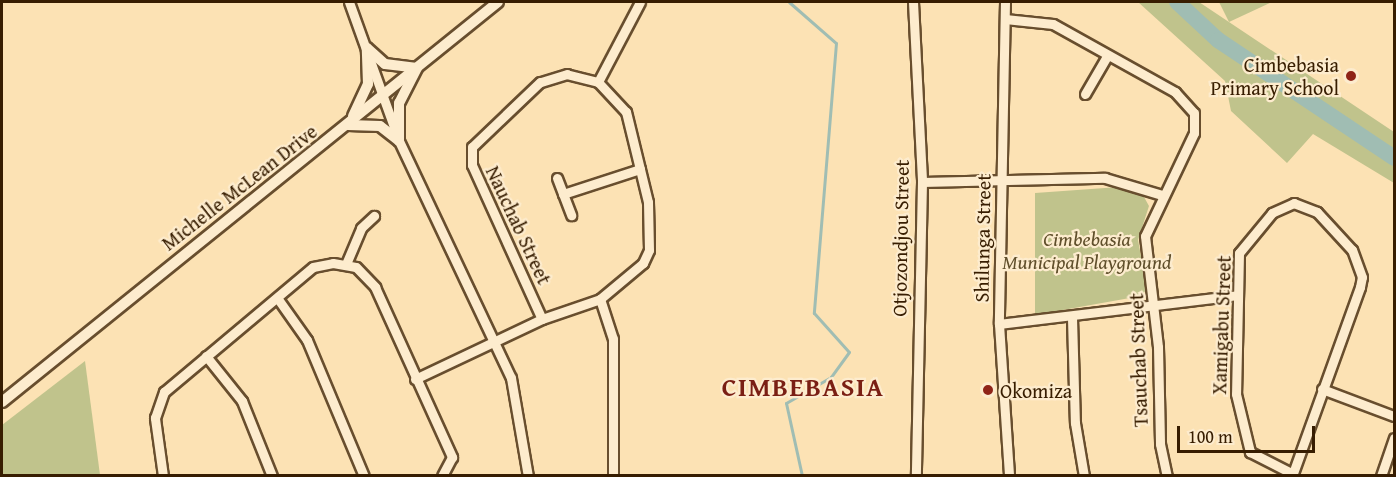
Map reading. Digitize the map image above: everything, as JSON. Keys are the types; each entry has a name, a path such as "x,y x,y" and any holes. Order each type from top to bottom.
{"street":[{"path":"349,2 399,141 494,340 520,409 528,476"},
{"name":"Michelle McLean Drive","path":"2,402 498,2"},
{"path":"415,379 542,319 600,299 637,273 649,250 650,218 640,169 626,112 598,82 640,2"},
{"name":"Otjozondjou Street","path":"913,2 922,183 916,476"},
{"name":"Shilunga Street","path":"1005,2 999,324 1009,476"},
{"name":"Tsauchab Street","path":"1005,20 1044,20 1175,92 1194,113 1194,133 1162,195 1145,236 1153,302 1159,437 1167,476"},
{"path":"367,48 385,64 417,68 399,103 399,141"},
{"path":"345,126 368,84 367,48"},
{"path":"1085,94 1107,56"},
{"name":"Nauchab Street","path":"542,319 472,165 472,147 549,77 567,74 598,82"},
{"path":"345,126 371,123 399,141"},
{"path":"563,194 640,169"},
{"path":"556,178 571,215"},
{"path":"922,183 1116,178 1162,195"},
{"name":"Xamigabu Street","path":"1301,203 1317,212 1356,255 1362,277 1292,475 1258,459 1241,434 1236,406 1237,296 1239,253 1249,235 1284,205 1301,203"},
{"path":"346,264 361,228 374,216"},
{"path":"163,476 157,405 206,356 278,299 313,267 346,264 375,287 452,457 442,476"},
{"path":"999,324 1072,318 1153,302 1237,296"},
{"path":"278,299 307,340 364,476"},
{"path":"600,299 613,339 613,476"},
{"path":"1072,318 1075,423 1084,476"},
{"path":"206,356 242,400 272,476"},
{"path":"1323,389 1395,416"},
{"path":"1381,476 1395,438"}],"green space":[{"path":"1138,2 1199,2 1394,132 1394,183 1313,134 1287,163 1231,111 1225,81"},
{"path":"1219,2 1272,2 1229,22"},
{"name":"Cimbebasia Municipal Playground","path":"1119,187 1144,197 1149,206 1138,240 1147,289 1141,296 1035,315 1035,193"},
{"path":"85,361 100,475 2,475 2,425"}],"waterway":[{"path":"789,2 836,43 814,313 849,352 831,377 786,403 802,476"},
{"path":"1177,2 1218,40 1394,158"}],"place":[{"name":"Cimbebasia Primary School","path":"1351,76"},
{"name":"Okomiza","path":"988,390"}],"district":[{"name":"CIMBEBASIA","path":"803,387"}]}
